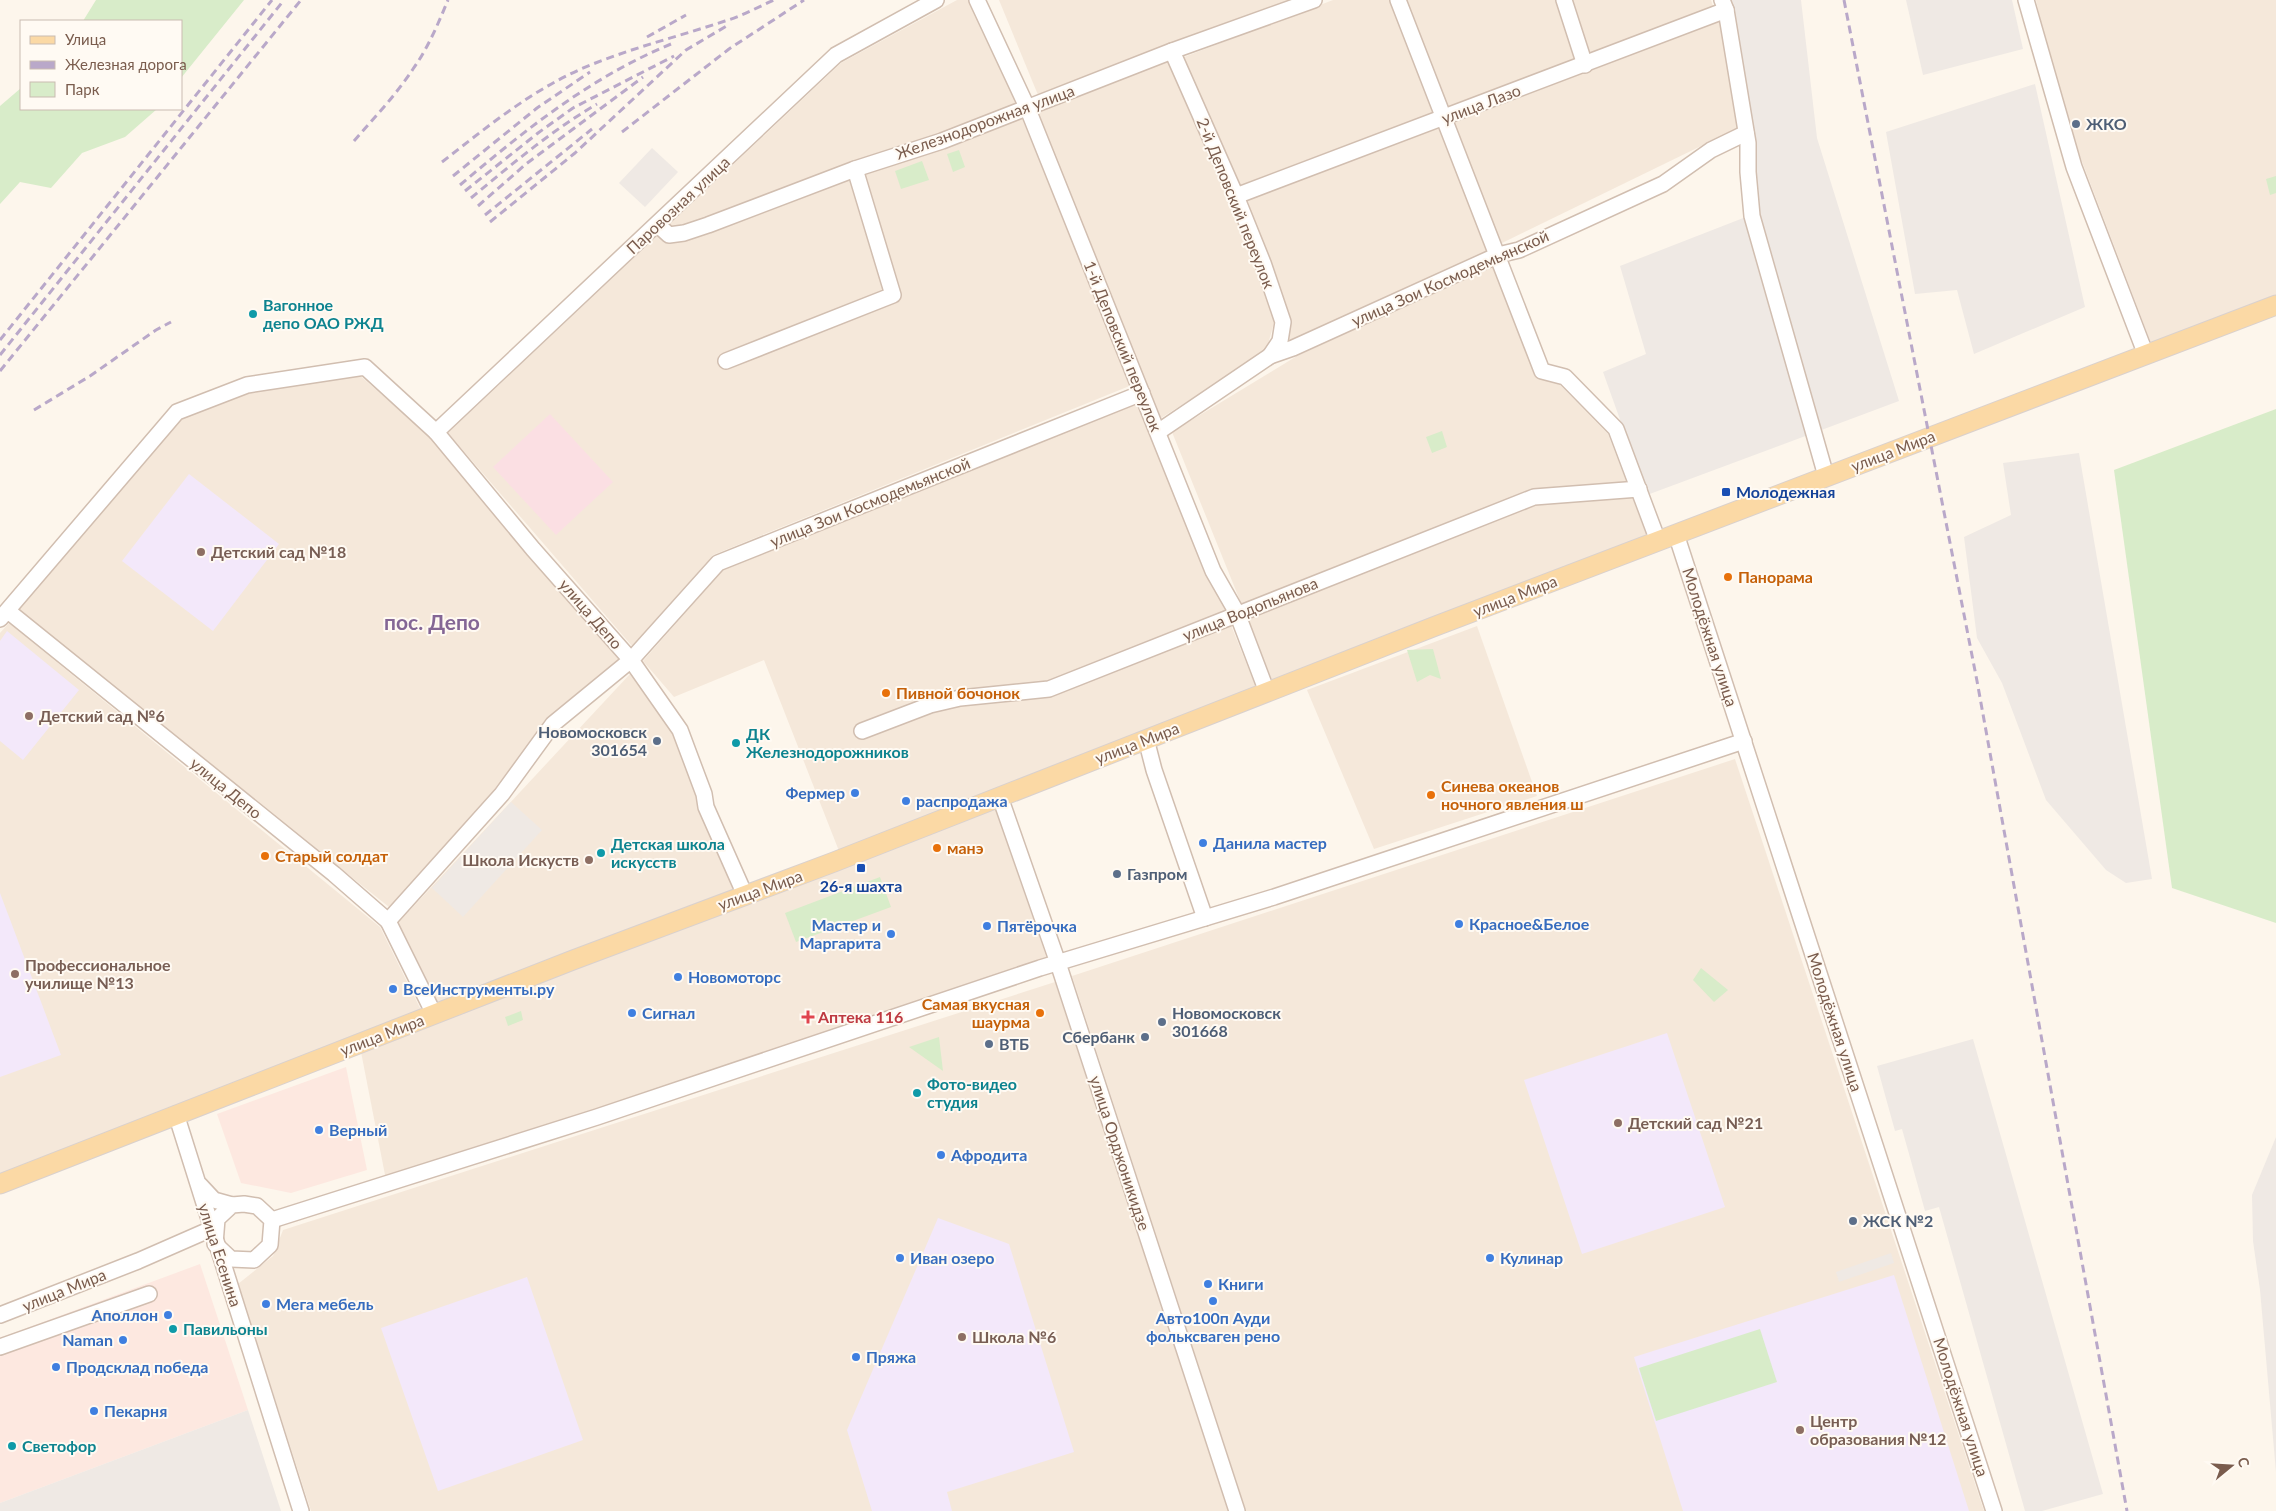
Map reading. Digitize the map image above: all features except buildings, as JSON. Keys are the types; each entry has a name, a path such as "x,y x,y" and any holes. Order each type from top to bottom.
{"main road":[{"name":"улица Мира","path":"0,1184 176,1114 1000,797 1667,537 2276,305"}],"street":[{"name":"Паровозная улица","path":"436,432 658,225 836,55 936,0"},
{"name":"1-й Деповский переулок","path":"977,0 1026,107 1213,571 1237,613 1267,692"},
{"name":"Железнодорожная улица","path":"658,225 670,235 684,233 855,169 942,141 1172,51 1314,0"},
{"path":"1398,0 1498,255"},
{"path":"1564,0 1585,65"},
{"path":"2026,0 2074,167 2146,355"},
{"path":"1724,5 1746,133 1752,216 1826,476"},
{"name":"улица Лазо","path":"1236,196 1585,65 1724,5"},
{"name":"2-й Деповский переулок","path":"1172,51 1236,196 1284,322 1280,341 1270,356"},
{"name":"улица Зои Космодемьянской","path":"1158,432 1270,356 1292,348 1498,255 1519,250 1663,184 1711,150 1746,133"},
{"path":"726,360 893,295 855,169"},
{"name":"Молодёжная улица","path":"1498,255 1542,371 1565,377 1616,429 1639,489 1667,537 1744,741 1994,1511"},
{"name":"улица Депо","path":"365,367 436,432 533,549 632,660 554,724 502,794 388,921 334,874 4,615 178,412 247,385 365,367"},
{"name":"улица Зои Космодемьянской","path":"632,660 718,563 1142,393"},
{"name":"улица Водопьянова","path":"862,731 930,705 960,698 1049,689 1534,497 1639,489"},
{"path":"632,660 680,730 704,794 706,807 745,895"},
{"path":"1146,739 1154,770 1205,918"},
{"path":"272,1220 597,1116 1058,963 1205,918 1744,741"},
{"name":"улица Орджоникидзе","path":"1000,797 1058,963 1237,1511"},
{"path":"388,921 434,1014"},
{"name":"улица Есенина","path":"176,1114 215,1244 301,1511"},
{"path":"197,1183 214,1200 232,1205 257,1206 272,1220"},
{"path":"232,1205 217,1219 215,1244 231,1259 254,1260"},
{"path":"229,1283 237,1269 254,1260 270,1245 272,1220"},
{"name":"улица Мира","path":"0,1315 138,1261 211,1229"},
{"path":"0,1347 150,1294"}],"shaded area":[{"path":"957,0 973,0 1132,385 713,555 632,646 448,433 841,63"},
{"path":"999,0 1299,0 1038,95"},
{"path":"1333,0 1392,0 1438,117 1241,191 1179,59"},
{"path":"1405,0 1559,0 1581,64 1448,113"},
{"path":"1571,0 1711,0 1715,12 1591,59"},
{"path":"1722,0 1801,0 1817,138 1899,401 1647,495 1603,372 1646,354 1620,266 1751,215"},
{"path":"1906,0 2012,0 2023,49 1923,75"},
{"path":"2036,0 2276,0 2276,295 2151,343 2059,101"},
{"path":"1722,20 1738,128 1498,245 1450,118"},
{"path":"1172,59 1230,194 1276,315 1266,352 1161,418 1035,108"},
{"path":"2035,84 2085,307 1974,354 1957,290 1915,294 1886,132"},
{"path":"1442,124 1491,254 1386,303 1284,343 1289,320 1246,196"},
{"path":"652,148 678,172 645,207 619,183"},
{"path":"1495,265 1535,375 1560,385 1608,434 1647,536 1272,680 1172,432 1297,356"},
{"path":"357,373 429,436 620,659 389,907 15,609 180,416 249,390"},
{"path":"1140,401 1256,687 839,851 764,660 674,697 643,661 723,570"},
{"path":"550,414 613,482 556,535 493,467"},
{"path":"2079,453 2152,879 2126,883 2106,870 2046,800 2002,683 1977,638 1964,537 2011,515 2003,463"},
{"name":"Детский сад №18","path":"189,474 279,544 213,631 122,561"},
{"path":"9,623 380,927 421,1010 0,1175 0,633"},
{"path":"1477,626 1537,796 1374,849 1307,690"},
{"name":"Детский сад №6","path":"7,631 79,690 23,760 0,741 0,641"},
{"path":"630,674 673,734 734,892 438,1003 398,923"},
{"path":"1735,759 1984,1511 1246,1511 1072,976"},
{"path":"511,802 542,830 463,917 432,888"},
{"path":"995,808 1049,965 386,1180 361,1052"},
{"name":"Профессиональное училище №13","path":"0,893 61,1055 0,1077"},
{"path":"1055,982 1228,1511 311,1511 238,1284 273,1256 283,1230"},
{"name":"Детский сад №21","path":"1667,1033 1725,1207 1582,1254 1524,1080"},
{"path":"1973,1039 2103,1494 2042,1511 2025,1511 1939,1207 1925,1211 1902,1129 1895,1131 1877,1066"},
{"path":"346,1067 367,1170 291,1193 241,1183 217,1114"},
{"path":"2276,1137 2276,1472 2260,1290 2253,1241 2252,1195"},
{"name":"Школа №6","path":"938,1218 1009,1244 1074,1452 947,1492 952,1511 872,1511 847,1430"},
{"path":"1891,1253 1894,1263 1839,1282 1836,1272"},
{"path":"200,1264 248,1410 0,1503 0,1338"},
{"name":"Центр образования №12","path":"1894,1275 1969,1511 1683,1511 1634,1357"},
{"path":"527,1277 583,1440 438,1491 381,1328"},
{"path":"248,1410 281,1511 0,1511 0,1503"}],"green space":[{"path":"96,0 244,0 182,77 182,20 84,20"},
{"path":"20,89 20,110 156,110 125,137 82,153 51,188 20,182 0,204 0,106"},
{"path":"959,150 965,167 953,172 947,154"},
{"path":"922,161 929,180 901,189 895,171"},
{"path":"2276,176 2276,193 2270,195 2266,179"},
{"path":"2276,409 2276,923 2172,888 2114,470"},
{"path":"1442,431 1447,447 1432,453 1426,437"},
{"path":"1433,649 1441,679 1430,675 1417,682 1407,650"},
{"path":"880,877 891,907 796,942 785,913"},
{"path":"1701,968 1728,990 1714,1002 1693,980"},
{"path":"521,1011 523,1020 508,1026 505,1017"},
{"path":"939,1037 943,1071 909,1047"},
{"path":"1760,1329 1777,1382 1656,1421 1639,1368"}],"railway":[{"path":"0,340 272,0"},
{"path":"0,355 284,0"},
{"path":"0,371 301,0"},
{"path":"354,141 406,79 423,53 448,0"},
{"path":"442,162 508,111 562,78 616,55 731,19 774,0"},
{"path":"622,132 729,49 804,0"},
{"path":"1844,0 1977,681 2127,1511"},
{"path":"647,37 686,15"},
{"path":"490,222 575,153 686,50 730,24"},
{"path":"460,185 509,144 560,106 613,72 671,44"},
{"path":"465,191 538,133 573,108 674,56"},
{"path":"453,176 537,108 590,72"},
{"path":"478,206 526,164 643,77"},
{"path":"471,198 517,160 580,114 597,104"},
{"path":"485,215 592,129"},
{"path":"34,410 90,376 156,330 171,322"}],"place":[{"name":"ЖКО","path":"2076,124"},
{"name":"Вагонное депо ОАО РЖД","path":"253,314"},
{"name":"Молодежная","path":"1726,492"},
{"name":"Детский сад №18","path":"201,552"},
{"name":"Панорама","path":"1728,577"},
{"name":"Пивной бочонок","path":"886,693"},
{"name":"Детский сад №6","path":"29,716"},
{"name":"Новомосковск 301654","path":"657,741"},
{"name":"ДК Железнодорожников","path":"736,743"},
{"name":"Фермер","path":"855,793"},
{"name":"Синева океанов ночного явления ш","path":"1431,795"},
{"name":"распродажа","path":"906,801"},
{"name":"Данила мастер","path":"1203,843"},
{"name":"манэ","path":"937,848"},
{"name":"Детская школа искусств","path":"601,853"},
{"name":"Старый солдат","path":"265,856"},
{"name":"Школа Искуств","path":"589,860"},
{"name":"26-я шахта","path":"861,868"},
{"name":"Газпром","path":"1117,874"},
{"name":"Красное&Белое","path":"1459,924"},
{"name":"Пятёрочка","path":"987,926"},
{"name":"Мастер и Маргарита","path":"891,934"},
{"name":"Профессиональное училище №13","path":"15,974"},
{"name":"Новомоторс","path":"678,977"},
{"name":"ВсеИнструменты.ру","path":"393,989"},
{"name":"Сигнал","path":"632,1013"},
{"name":"Самая вкусная шаурма","path":"1040,1013"},
{"name":"Аптека 116","path":"808,1017"},
{"name":"Новомосковск 301668","path":"1162,1022"},
{"name":"Сбербанк","path":"1145,1037"},
{"name":"ВТБ","path":"989,1044"},
{"name":"Фото-видео студия","path":"917,1093"},
{"name":"Детский сад №21","path":"1618,1123"},
{"name":"Верный","path":"319,1130"},
{"name":"Афродита","path":"941,1155"},
{"name":"ЖСК №2","path":"1853,1221"},
{"name":"Иван озеро","path":"900,1258"},
{"name":"Кулинар","path":"1490,1258"},
{"name":"Книги","path":"1208,1284"},
{"name":"Авто100п Ауди фольксваген рено","path":"1213,1301"},
{"name":"Мега мебель","path":"266,1304"},
{"name":"Аполлон","path":"168,1315"},
{"name":"Павильоны","path":"173,1329"},
{"name":"Школа №6","path":"962,1337"},
{"name":"Naman","path":"123,1340"},
{"name":"Пряжа","path":"856,1357"},
{"name":"Продсклад победа","path":"56,1367"},
{"name":"Пекарня","path":"94,1411"},
{"name":"Центр образования №12","path":"1800,1430"},
{"name":"Светофор","path":"12,1446"}],"district":[{"name":"пос. Депо","path":"432,623"}]}
